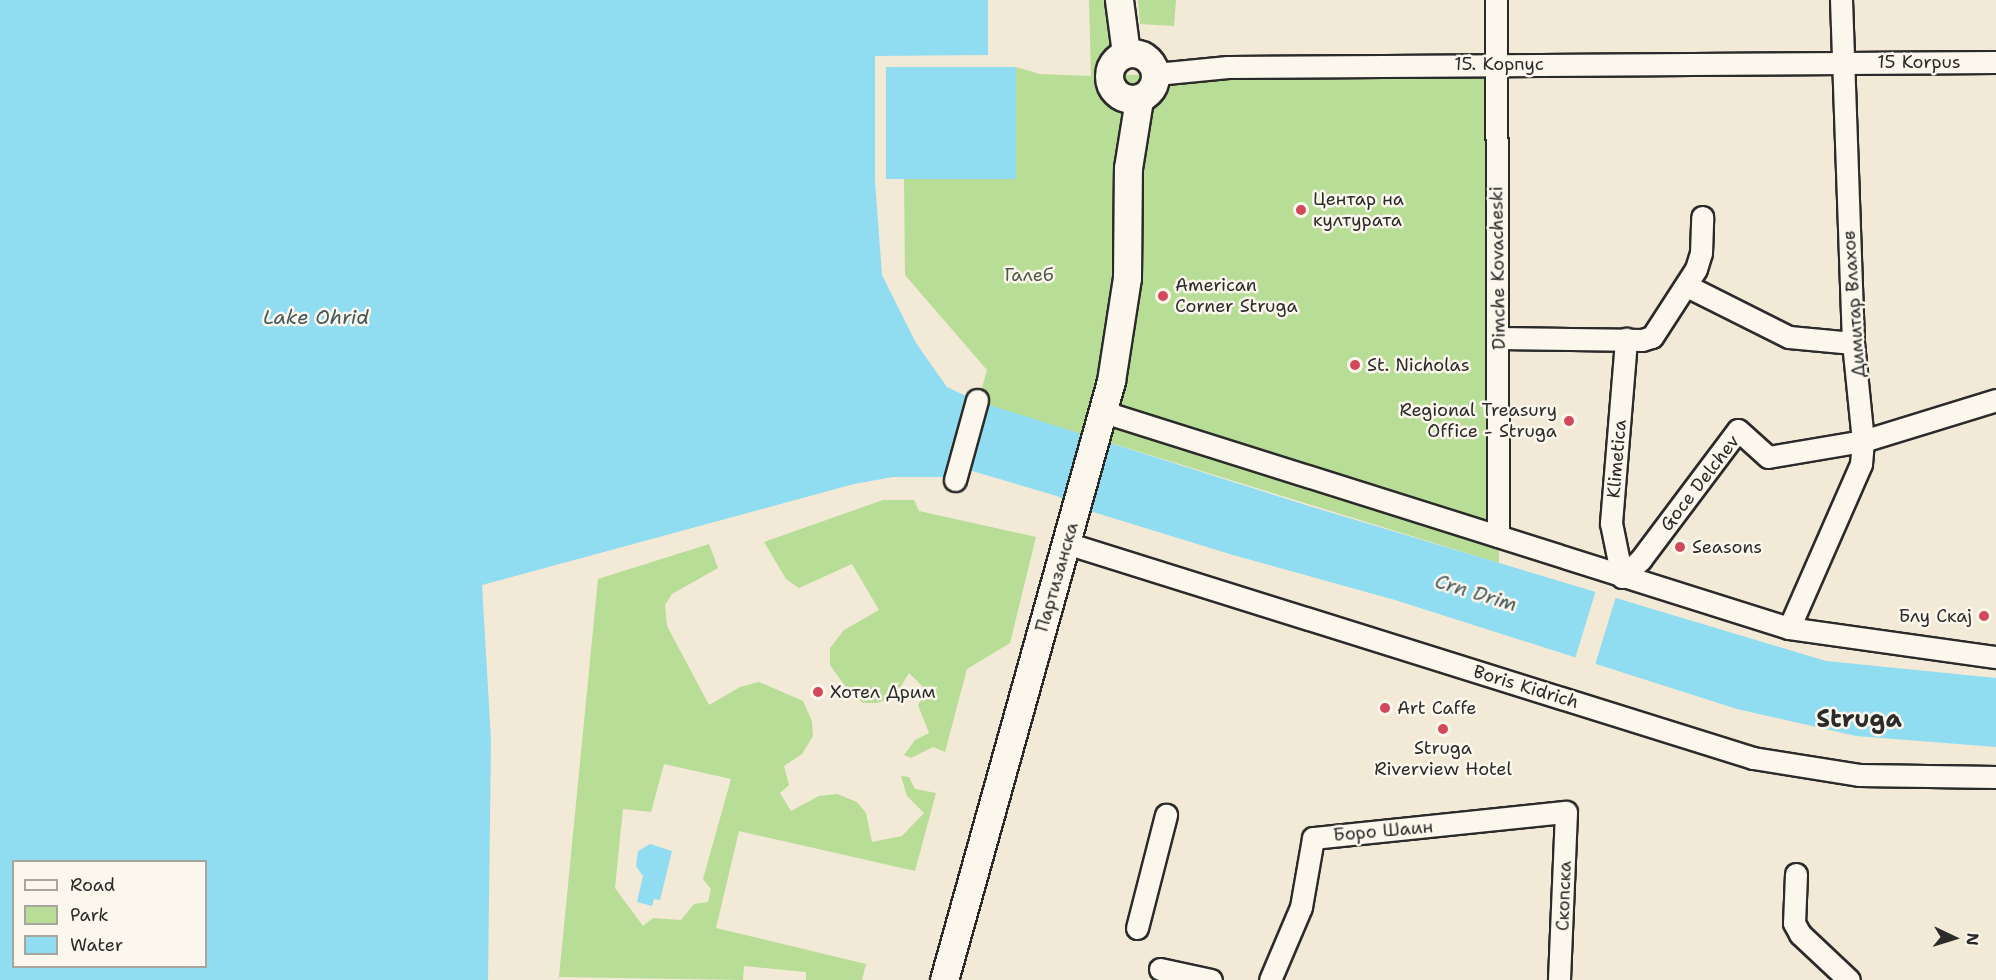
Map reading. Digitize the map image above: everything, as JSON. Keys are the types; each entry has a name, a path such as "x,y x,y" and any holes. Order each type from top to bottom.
{"main road":[{"path":"1119,0 1126,53"},
{"path":"1126,53 1146,56 1156,74 1154,84 1127,95 1109,79 1111,68 1126,53"},
{"name":"Партизанска","path":"944,980 1104,412 1127,278 1127,95"}],"street":[{"name":"Dimche Kovacheski","path":"1496,0 1498,536"},
{"name":"Димитар Влахов","path":"1788,628 1861,464 1863,441 1853,343 1841,0"},
{"name":"15. Корпус","path":"1156,74 1228,67 1495,63 1842,62"},
{"name":"15 Korpus","path":"1842,62 1996,62"},
{"path":"1499,338 1626,339 1652,337 1687,286 1701,253 1702,217"},
{"path":"1687,286 1790,337 1853,343"},
{"name":"Klimetica","path":"1622,577 1611,523 1626,339"},
{"path":"955,480 977,400"},
{"name":"Goce Delchev","path":"1622,577 1641,559 1738,430 1768,457 1863,441 1996,400"},
{"path":"1104,412 1788,628 1996,657"},
{"name":"Boris Kidrich","path":"1068,537 1753,758 1859,775 1996,777"},
{"name":"Боро Шаин","path":"1270,980 1300,907 1313,838 1566,812"},
{"name":"Скопска","path":"1559,980 1566,812"},
{"path":"1137,928 1166,815"},
{"path":"1796,874 1794,923 1800,934 1849,980"},
{"path":"1160,969 1211,980"}],"green space":[{"name":"Галеб","path":"1089,0 1119,0 1127,75 1495,63 1499,563 978,402 987,370 905,275 904,179 1016,179 1016,67 1040,74 1091,76"},
{"path":"1138,0 1176,0 1174,26 1140,24"},
{"path":"883,500 914,500 919,511 1036,537 1010,643 967,669 945,752 933,747 911,758 904,755 915,740 929,733 918,705 927,691 909,673 895,696 877,703 863,703 847,689 830,665 830,648 844,630 879,610 852,564 799,588 786,579 764,542"},
{"path":"709,544 718,568 672,594 665,605 667,626 709,705 740,687 759,682 803,701 812,721 813,736 802,754 784,766 789,785 780,793 791,811 819,796 837,794 857,802 866,813 872,842 902,836 924,813 907,796 901,776 909,777 915,789 936,793 915,871 739,831 716,928 866,964 862,980 806,980 806,972 744,966 743,980 559,977 598,579","holes":["664,764 731,779 703,879 711,889 708,902 694,904 681,920 653,918 643,926 615,888 623,809 651,812"]}],"water":[{"name":"Lake Ohrid","path":"0,0 988,0 988,55 875,56 875,181 882,275 916,343 947,387 974,400 1309,506 1826,661 1996,678 1996,747 1856,736 1737,709 1395,600 1233,555 1090,511 1057,496 969,470 951,477 893,477 854,484 482,585 491,740 488,980 0,980"},
{"path":"886,67 1016,67 1016,179 886,179"},
{"path":"650,844 672,851 660,900 654,899 652,906 637,902 643,876 636,866 638,851"}],"pier":[{"path":"1596,590 1616,596 1594,669 1574,663"}],"place":[{"name":"Центар на културата","path":"1301,210"},
{"name":"American Corner Struga","path":"1163,296"},
{"name":"St. Nicholas","path":"1355,365"},
{"name":"Regional Treasury Office - Struga","path":"1569,421"},
{"name":"Seasons","path":"1680,547"},
{"name":"Блу Скај","path":"1984,616"},
{"name":"Хотел Дрим","path":"818,692"},
{"name":"Art Caffe","path":"1385,708"},
{"name":"Struga Riverview Hotel","path":"1443,729"}],"district":[{"name":"Struga","path":"1859,720"}],"water label":[{"name":"Crn Drim","path":"1476,593"}]}
